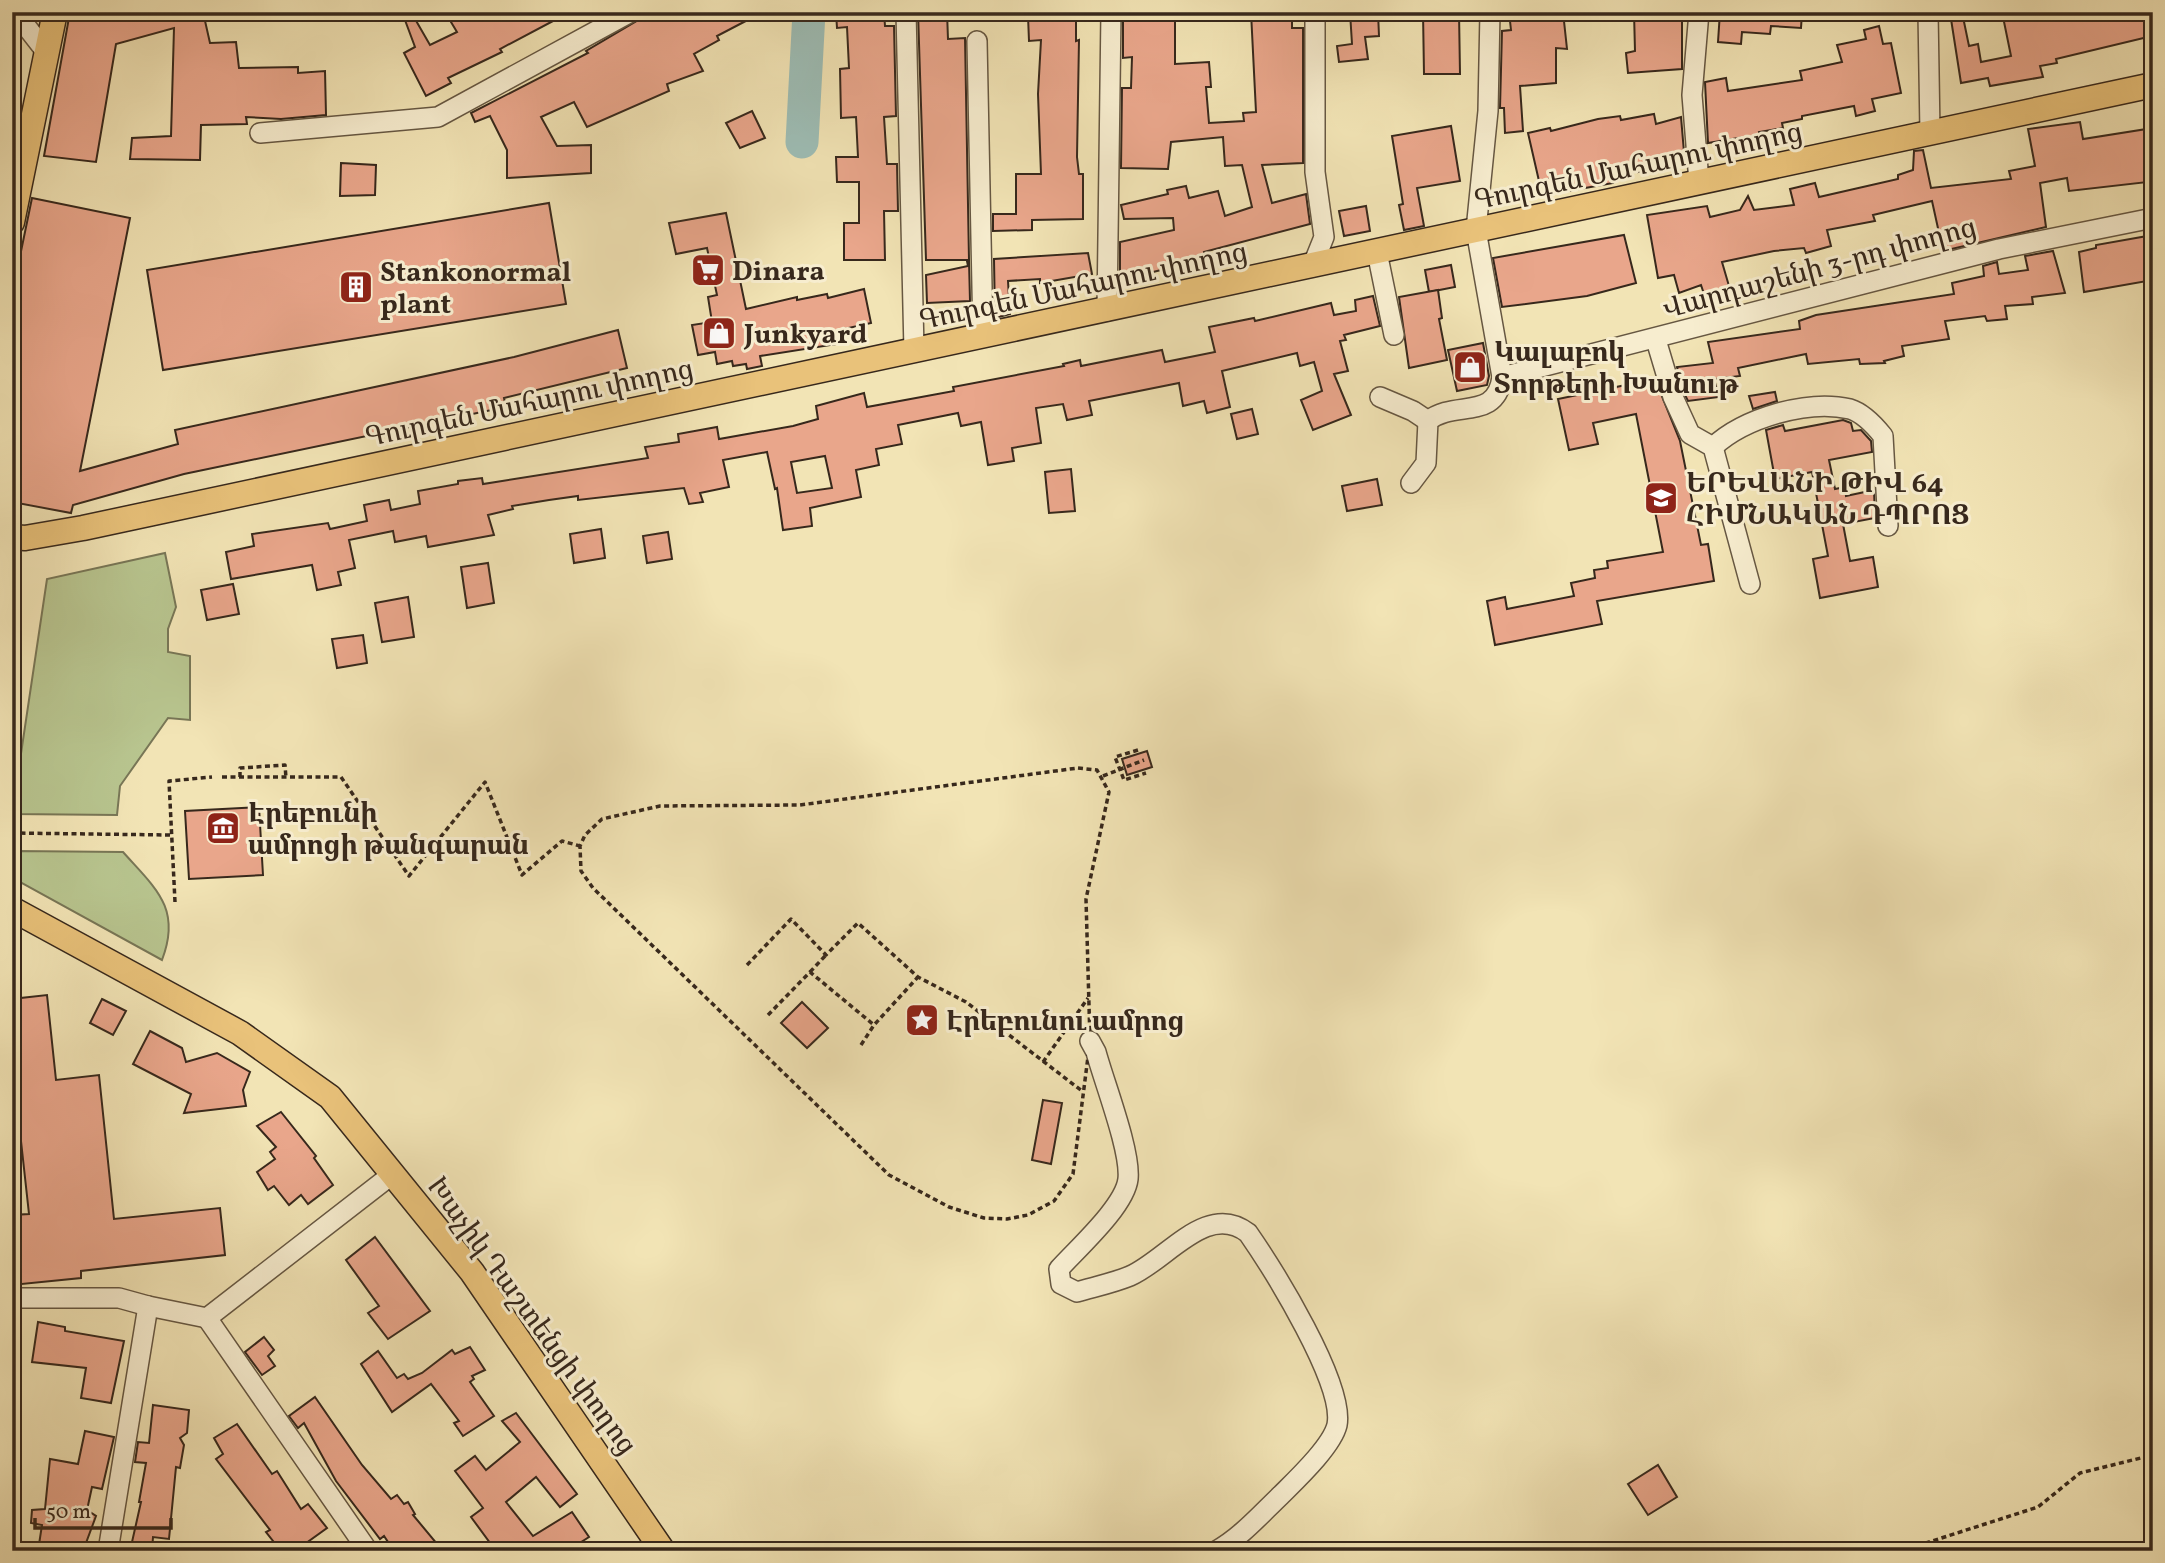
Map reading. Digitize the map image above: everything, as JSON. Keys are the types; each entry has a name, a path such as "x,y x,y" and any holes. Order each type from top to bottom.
{"main road":[{"path":"12,222 55,12"},
{"name":"Գուրգեն Մահարու փողոց","path":"17,542 1107,311 2153,85"},
{"path":"12,909 39,931"},
{"path":"12,928 39,931"},
{"name":"Խաչիկ Դաշտենցի փողոց","path":"39,931 240,1033 330,1097 472,1272 663,1551"}],"street":[{"path":"15,12 47,53"},
{"path":"260,133 438,117 631,12"},
{"path":"906,12 914,351"},
{"path":"1107,311 1111,12"},
{"path":"1312,267 1324,237 1315,172 1315,12"},
{"path":"1410,483 1426,463 1428,421 1436,414 1490,402 1500,394 1502,377 1476,230 1488,111 1490,12"},
{"path":"1699,12 1692,95 1699,182"},
{"path":"1930,133 1931,14"},
{"path":"977,41 983,336"},
{"name":"Վարդաշենի 3-րդ փողոց","path":"1502,377 1656,340 1999,248 2153,218"},
{"path":"1377,252 1394,335"},
{"path":"1656,340 1673,397 1690,434 1713,447 1750,584"},
{"path":"1380,397 1413,411 1428,421"},
{"path":"1713,447 1728,433 1780,415 1826,407 1853,410 1874,425 1883,436 1888,526"},
{"path":"1090,1041 1096,1052 1126,1155 1128,1180 1119,1200 1059,1269 1061,1284 1077,1292 1131,1276 1195,1232 1220,1222 1237,1224 1248,1233 1299,1313 1336,1399 1336,1427 1330,1440 1293,1484 1232,1542 1216,1551"},
{"path":"207,1318 394,1173"},
{"path":"12,1298 119,1298 207,1318 368,1551"},
{"path":"108,1551 148,1306"}],"path":[{"path":"1138,750 1115,757 1124,780 1146,773"},
{"path":"1103,776 1144,760"},
{"path":"240,777 240,768 285,765 286,778"},
{"path":"1078,768 1097,769 1103,776 1109,792 1086,899 1090,1041 1073,1174 1054,1202 1028,1215 1007,1219 984,1218 949,1207 888,1174 593,888 581,871 580,846 585,835 602,819 660,806 800,805 1078,768"},
{"path":"175,902 169,781 212,777"},
{"path":"222,777 341,777 409,876 485,782 522,875 562,841 580,846"},
{"path":"12,833 171,835"},
{"path":"747,965 791,919 827,955"},
{"path":"768,1015 858,923 918,977 966,1002 1082,1091"},
{"path":"810,972 874,1025"},
{"path":"861,1045 874,1025 918,977"},
{"path":"1042,1062 1088,998"},
{"path":"1901,1551 2038,1507 2080,1473 2153,1455"}],"green space":[{"path":"165,553 176,607 168,629 168,652 190,656 190,720 168,718 120,786 117,815 12,814 47,579"},
{"path":"16,851 123,852 155,888 167,912 169,926 162,960 18,881"}],"building":[{"path":"70,12 203,12 210,43 236,42 239,68 298,67 298,73 325,71 326,115 281,119 246,117 247,124 201,125 200,160 130,159 132,138 171,136 174,28 116,44 96,162 44,156"},
{"path":"402,12 411,12 430,45 457,32 448,17 455,12 570,12 500,49 502,52 448,78 451,83 426,96 404,53 415,47"},
{"path":"652,12 763,12 717,36 719,40 694,54 703,71 667,84 669,91 587,127 574,102 541,117 557,146 591,145 591,173 507,178 507,150 490,116 475,122 471,113 588,53 586,51"},
{"path":"836,12 884,12 885,26 894,26 896,116 884,117 887,164 897,164 898,211 884,211 885,260 844,260 844,223 859,223 859,182 837,182 836,157 858,157 856,117 841,118 840,69 849,68 847,27 837,28"},
{"path":"918,12 947,12 948,39 965,38 969,260 926,260"},
{"path":"1130,12 1175,13 1175,64 1209,62 1211,87 1206,87 1209,123 1244,121 1243,113 1256,112 1251,12 1292,12 1292,28 1303,28 1303,163 1262,165 1272,203 1306,194 1310,224 1204,252 1207,264 1187,270 1186,264 1120,280 1120,242 1174,230 1173,218 1124,219 1121,205 1168,194 1167,190 1186,186 1189,198 1218,191 1225,216 1252,207 1242,165 1225,166 1223,137 1171,142 1168,169 1121,168 1122,88 1131,88 1132,57 1123,58 1123,20 1130,20"},
{"path":"1350,12 1378,12 1379,36 1365,37 1368,59 1339,62 1337,46 1352,44"},
{"path":"1423,12 1459,12 1460,74 1424,74"},
{"path":"1509,12 1563,12 1567,49 1556,48 1556,83 1520,86 1523,131 1505,133 1504,108 1500,108 1502,31 1511,30"},
{"path":"1634,12 1682,12 1682,69 1628,73 1626,53 1635,51"},
{"path":"1720,12 1802,13 1801,28 1771,26 1770,34 1742,32 1741,44 1718,42"},
{"path":"2002,12 2147,12 2152,36 2056,59 2057,63 2040,66 2043,77 1990,86 1988,78 1961,83 1951,19 1963,17 1969,46 1978,44 1981,62 2011,56"},
{"path":"1076,13 1076,41 1079,40 1077,157 1079,174 1083,174 1083,219 1032,220 1032,230 993,231 993,214 1016,214 1016,174 1041,174 1038,94 1041,40 1029,41 1028,16"},
{"path":"1879,26 1883,44 1891,43 1901,93 1872,99 1875,111 1856,116 1854,106 1802,116 1802,119 1782,123 1783,128 1759,132 1762,147 1746,149 1745,137 1708,143 1705,82 1726,78 1728,91 1802,80 1800,71 1842,62 1837,45 1866,39 1864,30"},
{"path":"752,111 765,138 740,148 726,123"},
{"path":"1654,114 1656,124 1681,117 1685,164 1638,172 1636,161 1610,169 1613,183 1563,192 1561,176 1539,181 1528,133 1550,128 1551,131 1598,119 1620,116 1621,120"},
{"path":"2080,122 2083,139 2153,128 2153,168 2145,170 2148,182 2069,191 2067,178 2040,183 2046,227 1943,251 1932,201 1873,215 1875,221 1827,230 1831,246 1806,253 1804,248 1774,251 1722,262 1729,286 1704,294 1701,285 1679,293 1674,275 1658,278 1647,215 1707,206 1710,217 1740,210 1748,196 1754,210 1794,205 1790,189 1815,183 1819,197 1898,179 1898,175 1913,170 1914,151 1923,150 1931,188 2011,179 2009,171 2035,166 2028,129"},
{"path":"1451,126 1460,181 1417,188 1424,226 1404,230 1399,205 1403,204 1392,136"},
{"path":"341,163 376,165 375,195 340,196"},
{"path":"32,198 130,218 80,471 178,444 175,430 514,357 618,330 627,368 504,398 506,407 184,474 73,505 71,513 12,502 12,295"},
{"name":"Stankonormal plant","path":"549,203 566,304 163,370 147,270"},
{"path":"1366,206 1370,231 1344,236 1339,211"},
{"path":"726,213 746,309 797,297 797,300 827,294 828,298 864,289 871,323 835,331 837,344 760,356 762,366 747,369 746,364 733,366 732,361 717,364 715,352 698,355 692,325 712,322 708,297 717,295 707,248 676,254 669,223"},
{"path":"1624,235 1636,283 1587,296 1502,307 1493,258"},
{"path":"2153,235 2153,280 2084,292 2079,252 2096,248 2096,245"},
{"path":"2053,251 2065,293 2032,297 2033,304 2005,306 2007,319 1987,321 1985,316 1945,321 1949,339 1902,346 1904,356 1884,361 1885,363 1860,364 1859,359 1808,364 1806,354 1738,368 1740,376 1714,379 1719,397 1688,401 1684,393 1677,367 1713,363 1708,342 1800,329 1799,321 1816,315 1954,294 1952,283 1984,276 1983,266 1997,262 1999,274 2028,270 2025,256"},
{"path":"1088,253 1092,274 1040,283 1040,279 1008,281 1010,314 995,318 994,259"},
{"path":"969,261 970,301 927,303 926,275 968,266"},
{"path":"1451,265 1455,287 1429,292 1425,270"},
{"path":"1438,290 1442,318 1439,319 1447,360 1409,368 1399,297"},
{"path":"1373,296 1380,326 1344,335 1346,340 1340,341 1348,371 1334,374 1351,415 1313,430 1301,400 1322,391 1314,362 1300,366 1297,353 1222,371 1230,407 1207,413 1204,401 1183,406 1179,383 1089,401 1092,415 1067,420 1063,404 1036,408 1041,443 1012,448 1014,461 988,465 981,422 961,426 958,413 898,425 902,444 876,449 879,465 856,470 861,497 810,508 812,526 783,530 777,488 775,489 767,452 723,460 729,487 700,493 703,502 689,504 684,488 578,500 578,496 512,506 513,509 488,515 494,535 428,547 426,536 395,542 393,531 349,540 355,568 338,572 341,585 317,590 312,565 231,579 226,552 254,546 252,534 328,523 330,529 367,521 364,505 389,500 391,510 420,504 418,491 458,484 458,481 482,478 483,484 648,458 645,447 679,442 678,434 717,427 719,439 793,426 818,419 816,406 864,393 867,407 954,391 953,387 1064,366 1063,364 1080,360 1081,366 1162,350 1165,362 1215,352 1209,327 1254,318 1255,321 1331,303 1334,315 1356,311 1355,300","holes":["825,456 832,488 797,493 791,462"]},
{"name":"Կալաբոկ Տորթերի Խանութ","path":"1483,343 1489,376 1487,385 1457,391 1448,350"},
{"path":"1655,379 1680,441 1701,545 1708,544 1714,581 1597,601 1602,624 1495,645 1487,601 1505,597 1507,609 1574,596 1571,583 1595,578 1594,570 1608,568 1607,561 1663,552 1636,414 1593,423 1598,444 1569,450 1558,399"},
{"path":"1775,392 1777,401 1753,409 1749,396"},
{"path":"1252,409 1258,434 1237,439 1231,414"},
{"path":"1843,420 1851,423 1853,431 1861,430 1871,441 1872,452 1829,460 1835,489 1845,487 1846,496 1874,490 1875,518 1843,524 1850,561 1873,557 1878,587 1820,598 1813,559 1828,556 1812,472 1775,479 1766,430 1783,425 1785,431"},
{"path":"1071,469 1075,511 1049,513 1045,472"},
{"path":"1377,479 1382,505 1347,511 1342,486"},
{"path":"601,529 605,558 574,563 570,534"},
{"path":"668,532 672,559 647,563 643,536"},
{"path":"488,563 494,603 467,608 461,567"},
{"path":"233,584 239,614 207,620 201,590"},
{"path":"408,597 414,637 382,642 375,603"},
{"path":"363,635 367,663 337,668 332,639"},
{"path":"1147,751 1152,767 1127,775 1122,759"},
{"name":"Էրեբունի ամրոցի թանգարան","path":"259,807 263,875 189,879 185,811"},
{"path":"47,995 56,1080 99,1075 114,1219 220,1208 225,1255 81,1271 81,1278 12,1285 12,1215 29,1214 12,1059 12,999"},
{"path":"102,999 126,1011 113,1035 90,1023"},
{"path":"802,1002 828,1028 807,1048 781,1023"},
{"path":"150,1031 182,1048 186,1062 217,1053 250,1072 243,1090 246,1106 184,1113 191,1094 133,1064"},
{"path":"1043,1100 1062,1103 1051,1164 1032,1160"},
{"path":"281,1112 316,1156 314,1158 333,1185 308,1204 301,1195 289,1205 274,1186 268,1190 257,1172 275,1159 270,1152 276,1147 257,1126"},
{"path":"375,1237 430,1311 388,1339 368,1313 379,1306 346,1260"},
{"path":"38,1322 65,1327 65,1331 124,1341 111,1403 81,1398 86,1368 32,1362"},
{"path":"264,1337 274,1350 268,1356 275,1366 262,1375 245,1352"},
{"path":"470,1347 485,1370 472,1376 474,1379 470,1382 494,1416 463,1436 454,1423 459,1421 431,1384 392,1412 361,1364 378,1351 397,1378 404,1374 408,1379 422,1373 452,1350 455,1354"},
{"path":"315,1397 362,1465 391,1499 397,1495 404,1504 408,1502 415,1514 413,1515 438,1545 430,1551 394,1551 384,1536 380,1539 336,1481 304,1423 298,1428 289,1416"},
{"path":"153,1405 189,1410 187,1433 180,1438 184,1445 180,1468 176,1467 169,1539 153,1537 152,1551 130,1551 146,1463 135,1462 138,1442 149,1443"},
{"path":"516,1413 577,1494 560,1507 536,1477 506,1502 533,1536 572,1512 589,1537 567,1551 496,1551 471,1517 483,1508 455,1471 475,1456 486,1470 520,1442 502,1421"},
{"path":"237,1424 272,1474 277,1471 301,1509 308,1504 327,1528 295,1551 281,1551 266,1532 270,1530 216,1459 223,1454 214,1438"},
{"path":"85,1431 114,1437 102,1489 92,1487 87,1510 96,1516 83,1551 38,1551 42,1525 31,1523 32,1510 45,1509 50,1459 78,1464"},
{"path":"1658,1465 1677,1497 1648,1515 1628,1484"}],"waterway":[{"path":"802,142 809,12"}],"place":[{"name":"Dinara","path":"708,270"},
{"name":"Stankonormal plant","path":"356,287"},
{"name":"Junkyard","path":"719,333"},
{"name":"Կալաբոկ Տորթերի Խանութ","path":"1470,367"},
{"name":"ԵՐԵՎԱՆԻ ԹԻՎ 64 ՀԻՄՆԱԿԱՆ ԴՊՐՈՑ","path":"1661,498"},
{"name":"Էրեբունի ամրոցի թանգարան","path":"223,828"},
{"name":"Էրեբունու ամրոց","path":"922,1020"}]}
